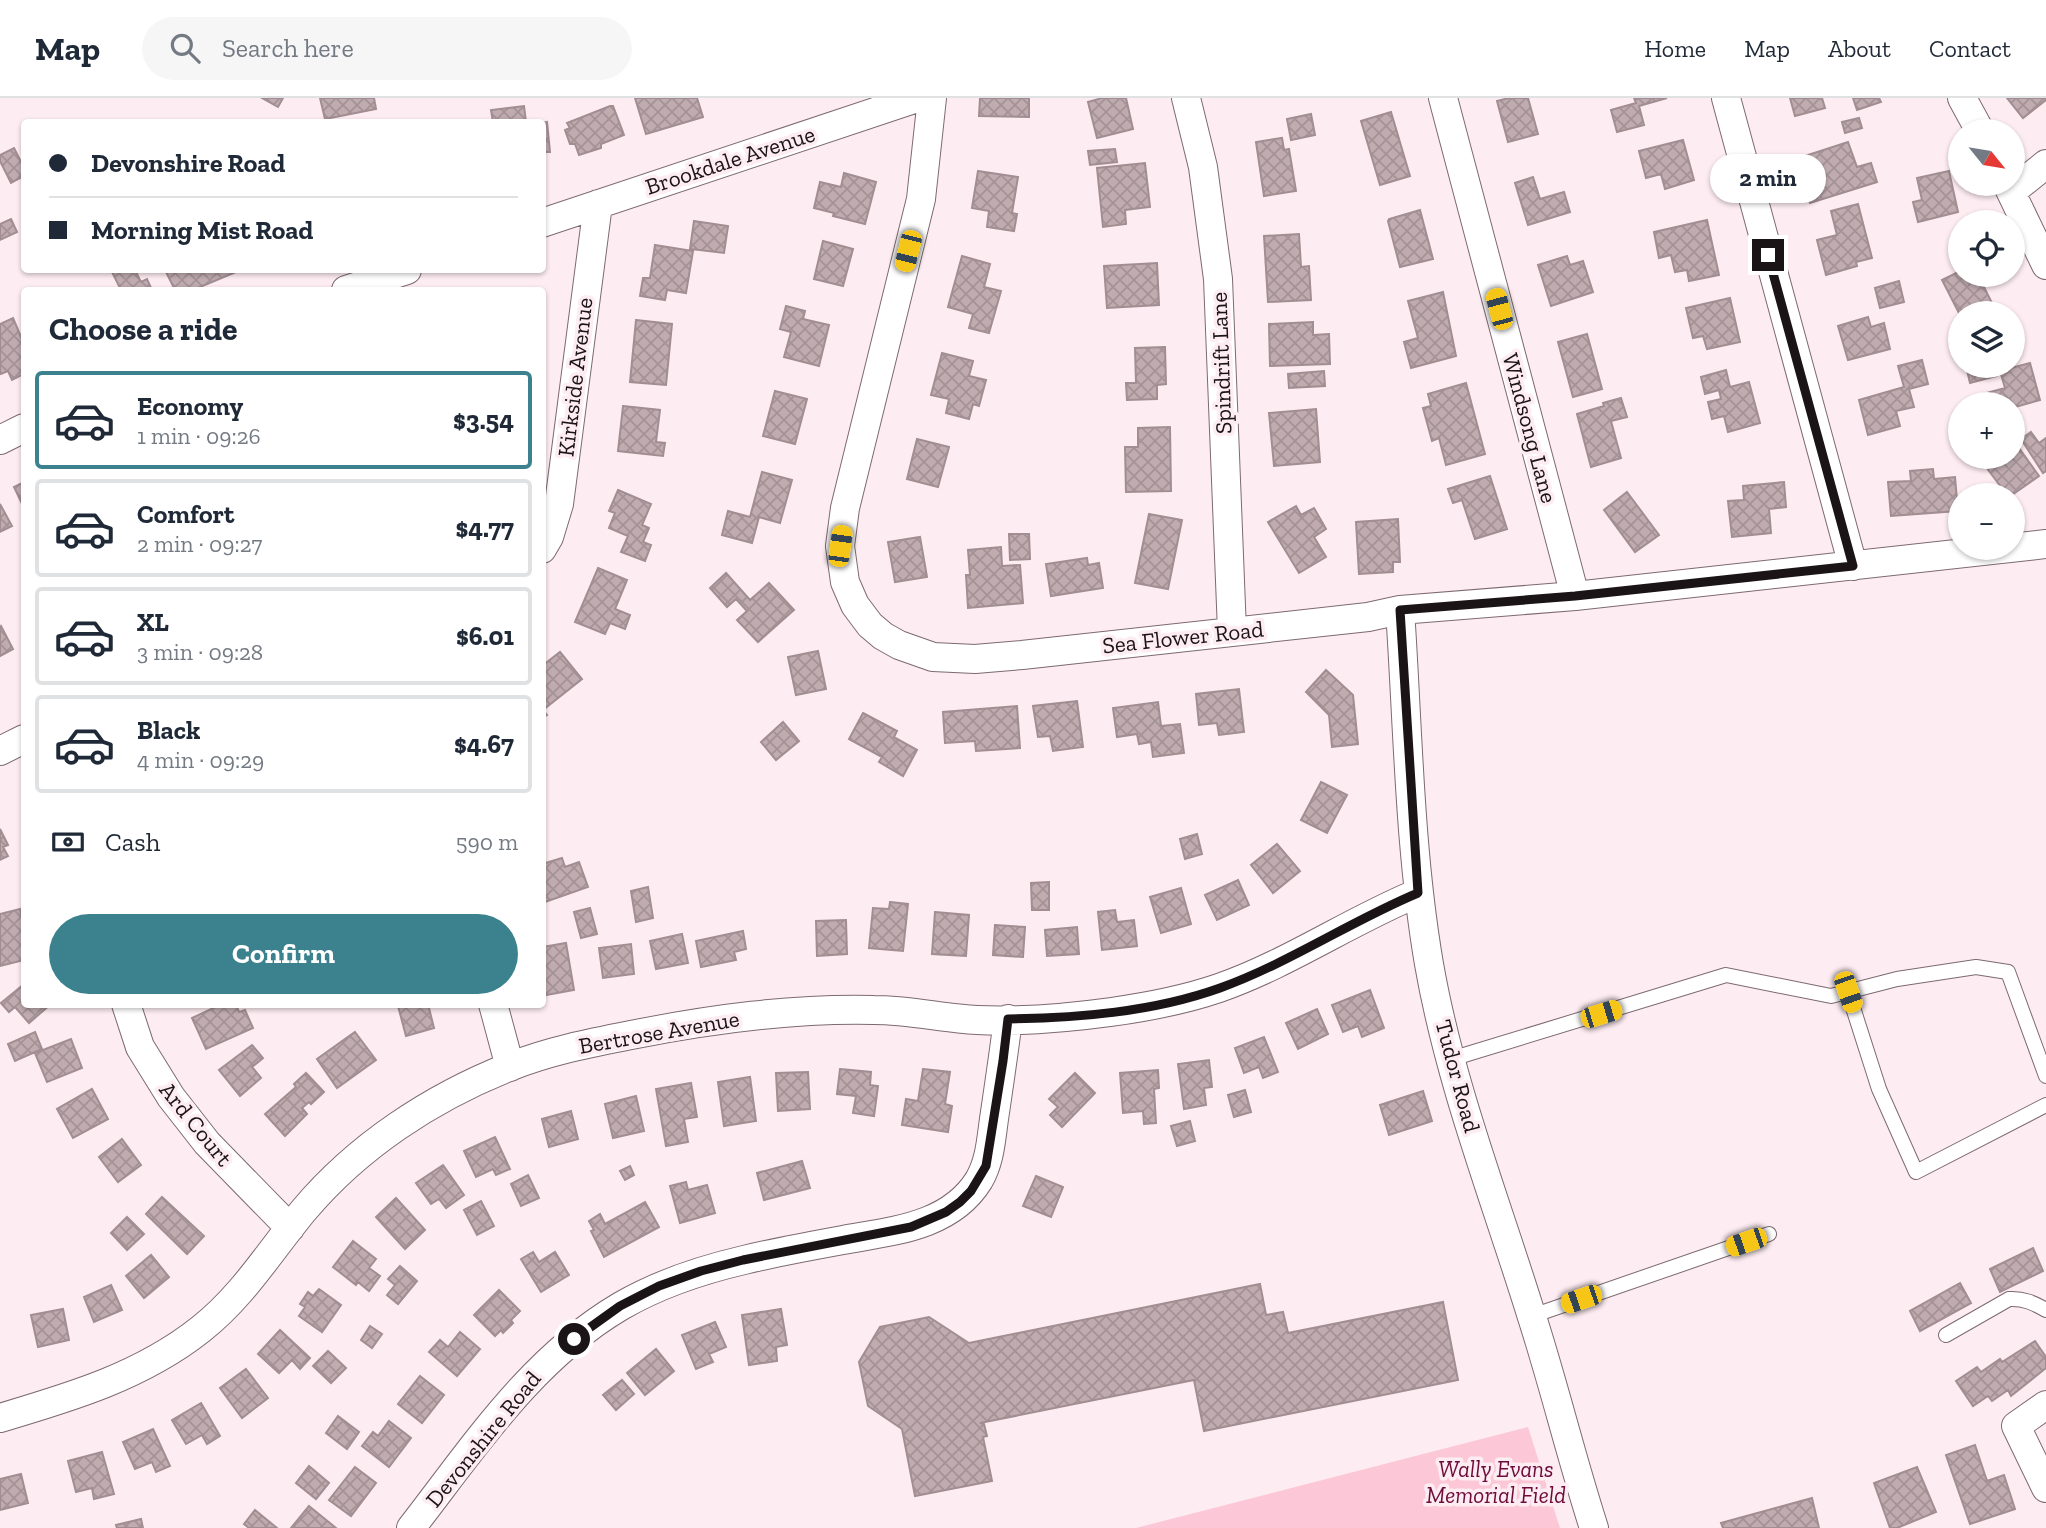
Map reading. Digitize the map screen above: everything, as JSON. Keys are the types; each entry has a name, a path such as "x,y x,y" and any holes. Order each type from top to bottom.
{"street":[{"name":"Brookdale Avenue","path":"546,222 918,98"},
{"name":"Sea Flower Road","path":"932,98 921,199 845,508 840,546 845,582 855,605 870,625 899,645 915,652 948,659 1022,655 1368,617 1400,610 1575,596 2046,544"},
{"name":"Spindrift Lane","path":"1186,98 1203,167 1218,279 1232,631"},
{"name":"Windsong Lane","path":"1443,98 1575,596"},
{"path":"1726,98 1853,566"},
{"path":"1962,98 1973,119"},
{"path":"2025,178 2046,164"},
{"path":"2013,196 2046,265"},
{"name":"Kirkside Avenue","path":"546,542 559,504 598,204"},
{"path":"355,287 398,273"},
{"path":"0,440 21,430"},
{"name":"Tudor Road","path":"1400,610 1418,893 1429,965 1451,1059 1500,1222 1532,1316 1594,1528"},
{"path":"0,751 21,740"},
{"name":"Bertrose Avenue","path":"0,1418 113,1381 146,1366 200,1330 240,1293 322,1189 372,1145 464,1087 510,1067 548,1053 601,1041 777,1012 879,1010 978,1020 1048,1018 1168,1003 1218,988 1263,970 1382,908 1418,893"},
{"name":"Ard Court","path":"127,1008 141,1047 171,1097 206,1143 290,1228"},
{"path":"494,1008 510,1067"},
{"name":"Devonshire Road","path":"411,1528 524,1384 556,1353 620,1306 659,1286 701,1271 743,1260 911,1227 946,1212 960,1202 971,1191 986,1166 1008,1019"},
{"path":"2046,1405 2016,1426 2046,1488"}],"lane":[{"path":"1451,1059 1726,975 1831,996 1897,979 1976,967 2008,972 2046,1076"},
{"path":"1848,992 1871,1057 1879,1089 1916,1172 2046,1105"},
{"path":"1532,1316 1769,1234"},
{"path":"1946,1335 2009,1299 2018,1298 2046,1310"}],"green space":[{"name":"Wally Evans Memorial Field","path":"1528,1427 1560,1528 1136,1528"}],"building":[{"path":"262,98 283,98 278,107"},
{"path":"320,98 374,98 376,109 325,119"},
{"path":"635,98 697,98 703,117 646,134"},
{"path":"980,98 1029,98 1029,117 979,116"},
{"path":"1102,98 1126,98 1133,129 1097,138 1088,102"},
{"path":"1528,98 1538,134 1508,142 1497,101"},
{"path":"1634,98 1667,98 1639,106 1644,125 1617,132 1611,110 1636,103"},
{"path":"1790,98 1822,98 1825,108 1795,116"},
{"path":"1853,98 1879,98 1881,102 1857,110"},
{"path":"2007,98 2046,98 2046,100 2023,118"},
{"path":"524,106 526,119 492,119 491,110"},
{"path":"613,106 624,135 601,144 601,148 579,155 575,144 570,144 565,130 570,128 567,123"},
{"path":"1391,112 1410,176 1380,185 1361,121"},
{"path":"1311,114 1315,135 1291,140 1287,119"},
{"path":"1859,118 1862,128 1845,133 1842,122"},
{"path":"547,122 550,152 546,152"},
{"path":"1282,138 1284,150 1289,149 1296,191 1264,196 1256,142"},
{"path":"1683,140 1694,180 1665,189 1661,174 1646,178 1639,151"},
{"path":"1848,142 1857,167 1871,163 1877,182 1810,203 1803,180 1808,178 1802,157"},
{"path":"14,148 21,162 21,178 11,183 0,161 0,155"},
{"path":"1115,149 1117,162 1090,165 1088,151"},
{"path":"1145,163 1150,207 1125,210 1126,224 1103,227 1097,168"},
{"path":"978,171 1018,177 1012,213 1017,214 1014,231 987,227 989,211 972,208"},
{"path":"1948,171 1948,196 1954,196 1958,210 1948,210 1948,214 1918,222 1913,202 1922,200 1917,178"},
{"path":"844,173 876,182 865,224 814,208 820,182 841,187"},
{"path":"1533,177 1540,199 1564,192 1570,212 1528,225 1515,183"},
{"path":"1858,204 1872,258 1856,262 1857,266 1826,275 1817,240 1837,235 1831,211"},
{"path":"1420,210 1433,259 1400,267 1388,221"},
{"path":"11,219 17,232 0,240 0,224"},
{"path":"1707,220 1719,275 1689,281 1687,270 1675,272 1671,255 1659,258 1654,232"},
{"path":"694,221 728,226 724,253 690,249"},
{"path":"1299,234 1301,267 1309,266 1311,300 1268,302 1264,236"},
{"path":"823,241 853,249 843,286 814,279"},
{"path":"655,245 693,251 686,293 667,290 665,300 640,296 643,278 650,278"},
{"path":"962,256 990,264 984,287 1001,291 989,333 969,328 973,314 948,307"},
{"path":"1567,256 1570,265 1583,261 1593,292 1551,306 1538,265"},
{"path":"1157,263 1159,305 1107,308 1104,266"},
{"path":"112,273 136,273 141,282 147,279 151,287 120,287"},
{"path":"166,273 234,273 200,287 174,287"},
{"path":"1948,277 1948,287 1984,287 1991,301 1953,301 1942,280"},
{"path":"1899,281 1904,302 1880,308 1875,288"},
{"path":"1443,292 1456,356 1411,368 1404,342 1418,338 1408,301"},
{"path":"1730,298 1740,342 1707,349 1703,336 1693,338 1686,308"},
{"path":"786,306 805,311 803,319 829,325 819,366 784,357 791,332 780,329"},
{"path":"1868,317 1871,327 1884,323 1890,349 1848,360 1838,326"},
{"path":"13,318 21,337 21,376 12,380 8,371 1,374 0,371 0,324"},
{"path":"636,320 672,324 666,385 630,382"},
{"path":"1313,322 1313,335 1329,334 1330,364 1270,366 1269,324"},
{"path":"1587,334 1602,389 1573,397 1558,342"},
{"path":"1165,347 1166,384 1157,385 1157,399 1127,400 1126,383 1136,383 1135,348"},
{"path":"942,353 973,361 969,376 986,380 979,406 973,404 969,419 946,413 949,399 931,395"},
{"path":"1922,360 1928,384 1909,389 1914,407 1896,411 1900,426 1868,435 1859,400 1904,387 1898,366"},
{"path":"2030,363 2040,400 2025,404 2025,392 1990,392 2005,388 2002,378 2025,378 2025,364"},
{"path":"1726,370 1730,387 1749,382 1760,423 1728,432 1724,416 1712,419 1708,402 1721,399 1719,390 1705,394 1701,377"},
{"path":"1324,371 1325,386 1289,388 1288,374"},
{"path":"1969,378 1989,378 1970,383"},
{"path":"1466,383 1485,454 1446,465 1439,438 1432,441 1423,408 1431,406 1428,394"},
{"path":"775,391 807,399 795,444 763,436"},
{"path":"1621,398 1627,417 1611,421 1621,458 1591,467 1577,414"},
{"path":"623,406 660,410 656,442 665,443 663,456 618,451"},
{"path":"1316,409 1320,462 1274,466 1269,413"},
{"path":"1170,427 1171,491 1126,492 1125,447 1138,447 1138,428"},
{"path":"2031,432 2039,443 2046,438 2046,471 2043,473 2025,445 2025,436"},
{"path":"917,439 949,447 938,487 907,479"},
{"path":"2025,456 2039,476 2025,486 2025,483 1998,483 1988,469 2025,469"},
{"path":"1933,469 1934,479 1955,477 1956,483 1948,483 1948,512 1891,516 1888,482 1911,481 1910,471"},
{"path":"762,472 792,480 780,523 759,517 752,543 722,535 728,511 750,517"},
{"path":"1490,476 1507,529 1475,539 1462,500 1453,503 1448,489"},
{"path":"1784,482 1786,507 1769,509 1771,533 1732,537 1728,501 1744,500 1743,486"},
{"path":"21,484 21,502 14,487"},
{"path":"618,490 651,504 642,525 649,528 643,542 651,545 645,561 621,552 628,536 609,528 615,513 609,511"},
{"path":"1627,492 1659,535 1635,552 1604,510"},
{"path":"0,504 12,526 0,532"},
{"path":"1296,506 1301,515 1314,508 1326,529 1314,537 1326,557 1299,573 1268,522"},
{"path":"1149,514 1182,520 1168,589 1135,583"},
{"path":"1398,519 1400,562 1393,562 1393,572 1359,574 1356,522"},
{"path":"1009,534 1029,534 1030,559 1010,560"},
{"path":"920,537 927,577 895,582 888,542"},
{"path":"1001,547 1002,566 1020,565 1023,603 968,608 968,550"},
{"path":"1087,558 1088,565 1099,563 1103,588 1051,596 1046,564"},
{"path":"598,568 627,580 615,609 630,615 625,629 610,623 605,634 575,622"},
{"path":"726,573 750,600 769,583 794,610 758,642 737,620 747,611 736,599 727,607 710,588"},
{"path":"0,627 13,649 0,656"},
{"path":"818,651 826,689 796,695 788,657"},
{"path":"560,652 582,679 546,708 546,663"},
{"path":"1326,670 1353,695 1358,744 1332,747 1329,715 1306,692"},
{"path":"1239,689 1244,732 1219,735 1217,723 1199,725 1196,694"},
{"path":"1077,701 1083,747 1053,751 1050,736 1038,737 1033,706"},
{"path":"1158,702 1161,726 1180,724 1184,753 1153,757 1151,742 1139,744 1137,734 1117,737 1113,708"},
{"path":"1017,706 1020,748 976,751 975,741 945,743 943,712"},
{"path":"863,713 897,731 894,737 917,750 903,776 879,762 882,757 849,739"},
{"path":"783,722 799,741 776,760 761,742"},
{"path":"1321,782 1347,795 1327,833 1301,820"},
{"path":"0,829 8,845 3,847 8,856 0,860"},
{"path":"1197,834 1202,854 1185,859 1180,839"},
{"path":"1277,844 1300,871 1273,893 1251,865"},
{"path":"562,858 565,867 579,862 588,887 546,902 546,863"},
{"path":"1238,880 1249,905 1217,920 1205,895"},
{"path":"1049,882 1049,910 1032,910 1031,883"},
{"path":"648,887 653,918 636,922 631,891"},
{"path":"1181,888 1191,924 1161,933 1150,897"},
{"path":"890,902 908,904 903,951 869,948 873,908 889,909"},
{"path":"590,908 597,934 581,938 574,912"},
{"path":"20,909 21,914 21,961 0,966 0,914"},
{"path":"1115,910 1117,922 1134,920 1137,946 1102,950 1098,912"},
{"path":"935,912 969,915 966,956 932,954"},
{"path":"846,920 847,954 817,956 816,921"},
{"path":"995,925 1025,927 1023,957 993,955"},
{"path":"1077,927 1079,954 1047,956 1045,930"},
{"path":"743,931 746,949 734,952 736,960 701,967 696,941"},
{"path":"682,934 688,963 656,969 650,941"},
{"path":"566,943 574,990 546,995 546,946"},
{"path":"631,944 634,974 603,978 599,948"},
{"path":"21,986 21,1008 46,1008 29,1023 15,1007 9,1012 1,1003"},
{"path":"1370,990 1384,1028 1362,1037 1358,1026 1343,1032 1332,1005"},
{"path":"213,1008 238,1008 239,1012 245,1010 253,1028 206,1049 192,1018"},
{"path":"399,1008 429,1008 434,1028 406,1036"},
{"path":"1317,1009 1328,1034 1298,1049 1286,1023"},
{"path":"35,1032 42,1049 15,1061 8,1044"},
{"path":"355,1032 376,1060 337,1088 317,1059"},
{"path":"1264,1037 1278,1072 1263,1078 1259,1067 1244,1073 1235,1048"},
{"path":"71,1039 82,1068 47,1082 35,1053"},
{"path":"252,1045 263,1058 252,1067 261,1078 240,1096 219,1070"},
{"path":"1209,1060 1212,1087 1204,1088 1206,1105 1184,1109 1178,1064"},
{"path":"840,1069 871,1072 870,1085 878,1086 874,1116 853,1113 856,1096 837,1094"},
{"path":"923,1069 950,1072 945,1104 952,1106 948,1132 902,1125 906,1099 918,1101"},
{"path":"1158,1070 1159,1088 1154,1089 1156,1123 1144,1124 1143,1111 1123,1113 1120,1073"},
{"path":"808,1072 810,1109 778,1111 776,1073"},
{"path":"306,1073 324,1092 302,1108 307,1114 285,1136 265,1114 296,1087 294,1084"},
{"path":"1075,1073 1095,1093 1062,1127 1050,1115 1058,1107 1049,1099"},
{"path":"750,1077 756,1121 724,1126 718,1082"},
{"path":"691,1083 697,1117 684,1119 688,1142 666,1146 656,1089"},
{"path":"92,1089 108,1119 73,1138 57,1109"},
{"path":"1245,1090 1251,1112 1234,1117 1228,1095"},
{"path":"1423,1091 1432,1121 1389,1135 1380,1105"},
{"path":"636,1096 644,1131 613,1138 605,1104"},
{"path":"571,1111 578,1139 549,1147 542,1119"},
{"path":"1190,1121 1195,1141 1177,1146 1171,1126"},
{"path":"495,1137 510,1169 496,1175 493,1169 476,1177 464,1151"},
{"path":"122,1139 141,1165 118,1182 99,1157"},
{"path":"802,1161 810,1188 764,1200 757,1173"},
{"path":"443,1165 464,1195 446,1208 439,1199 431,1204 416,1183"},
{"path":"630,1166 634,1175 625,1180 620,1171"},
{"path":"528,1175 539,1198 521,1206 511,1184"},
{"path":"1036,1176 1063,1187 1051,1217 1023,1206"},
{"path":"686,1182 688,1190 707,1185 715,1213 680,1223 670,1186"},
{"path":"162,1197 204,1236 187,1254 146,1214"},
{"path":"396,1198 425,1230 405,1249 376,1217"},
{"path":"481,1201 494,1226 477,1235 464,1210"},
{"path":"645,1202 659,1227 604,1257 589,1221 600,1214 605,1224"},
{"path":"127,1217 144,1234 127,1250 111,1233"},
{"path":"353,1241 376,1259 369,1268 380,1276 369,1291 358,1282 356,1285 333,1267"},
{"path":"2033,1248 2043,1271 2000,1292 1990,1269"},
{"path":"533,1252 539,1262 555,1252 569,1275 541,1292 521,1259"},
{"path":"151,1255 169,1277 144,1298 126,1276"},
{"path":"400,1266 417,1281 398,1304 387,1295 395,1285 388,1279"},
{"path":"1960,1283 1971,1303 1920,1331 1910,1311"},
{"path":"1260,1284 1266,1315 1283,1312 1288,1333 1443,1302 1458,1380 1204,1431 1194,1380 980,1423 984,1424 987,1436 983,1437 992,1481 915,1496 902,1429 868,1406 859,1362 880,1327 929,1317 969,1343"},
{"path":"111,1285 122,1310 94,1322 84,1297"},
{"path":"319,1289 341,1305 322,1332 299,1316 305,1307 300,1304 308,1292 313,1296"},
{"path":"499,1290 520,1311 503,1333 501,1330 495,1336 474,1315"},
{"path":"63,1309 69,1340 38,1347 31,1315"},
{"path":"781,1309 787,1345 776,1347 777,1361 749,1365 742,1315"},
{"path":"715,1322 726,1347 709,1354 713,1362 696,1369 682,1335"},
{"path":"370,1326 382,1334 372,1348 361,1340"},
{"path":"280,1330 310,1358 300,1369 292,1360 279,1373 258,1354"},
{"path":"460,1332 480,1349 457,1376 429,1352 440,1340 448,1347"},
{"path":"2035,1341 2046,1357 2046,1368 2011,1396 2008,1390 1992,1401 1988,1396 1973,1406 1956,1381 1977,1367 1981,1372 2000,1359 2002,1362"},
{"path":"656,1349 674,1371 645,1395 627,1373"},
{"path":"328,1351 346,1368 331,1383 313,1366"},
{"path":"246,1369 268,1398 242,1418 220,1388"},
{"path":"420,1376 444,1395 422,1423 398,1404"},
{"path":"622,1380 634,1394 616,1410 603,1395"},
{"path":"201,1403 220,1436 207,1444 202,1435 186,1444 172,1420"},
{"path":"338,1416 359,1432 347,1449 326,1433"},
{"path":"389,1421 411,1438 389,1467 362,1446 373,1432 378,1436"},
{"path":"153,1429 170,1466 156,1472 152,1462 135,1469 123,1442"},
{"path":"1975,1445 1987,1481 2004,1475 2015,1509 1970,1524 1946,1455"},
{"path":"102,1452 114,1494 94,1499 92,1488 76,1492 68,1461"},
{"path":"309,1466 329,1483 316,1499 296,1483"},
{"path":"355,1467 376,1483 351,1516 329,1500"},
{"path":"1917,1467 1936,1512 1897,1528 1890,1528 1874,1483"},
{"path":"21,1474 28,1503 0,1510 0,1479"},
{"path":"1812,1498 1819,1528 1723,1528 1721,1523"},
{"path":"309,1506 336,1528 291,1528"},
{"path":"255,1510 277,1528 249,1528 244,1524"},
{"path":"141,1519 143,1528 117,1528 116,1525"}],"route":[{"path":"574,1339 620,1306 659,1286 701,1271 743,1260 911,1227 946,1212 960,1202 980,1179 986,1166 1008,1019 1109,1012 1168,1003 1218,988 1263,970 1382,908 1418,893 1400,610 1575,596 1853,566 1768,255"}]}
